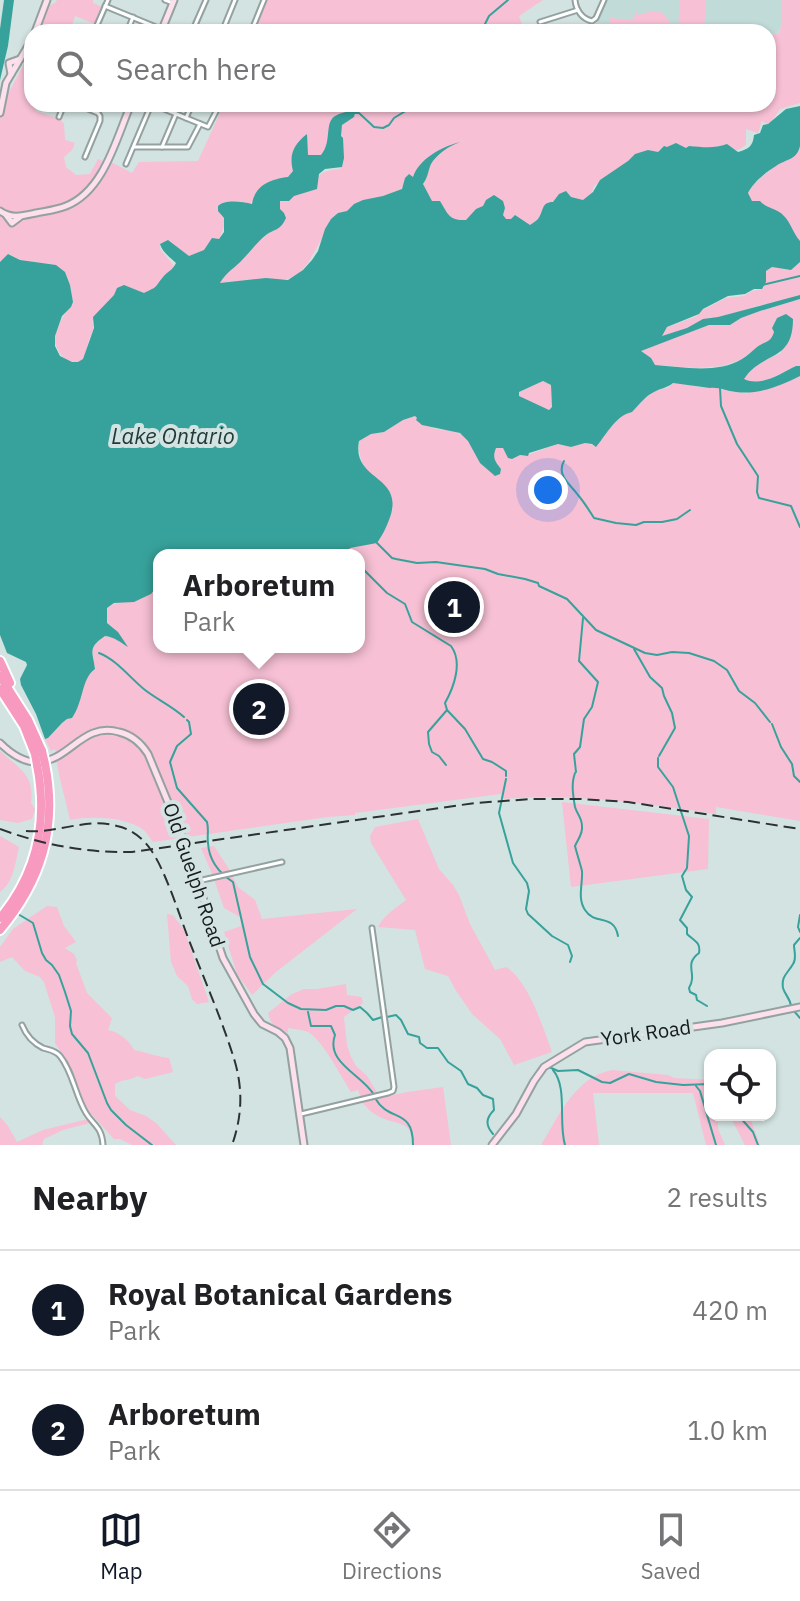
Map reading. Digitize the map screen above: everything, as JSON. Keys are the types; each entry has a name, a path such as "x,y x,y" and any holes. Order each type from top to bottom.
{"highway":[{"path":"0,661 37,737 50,798 46,845 36,873 26,895 0,930"},
{"path":"0,676 20,705"},
{"path":"0,689 38,753"},
{"path":"0,918 22,886 37,849 42,816 41,764"}],"street":[{"path":"38,24 47,0"},
{"path":"97,24 108,0"},
{"path":"165,0 173,2 165,24"},
{"path":"196,24 206,0"},
{"path":"225,24 235,0"},
{"path":"254,24 264,0"},
{"path":"575,0 578,10 587,20 594,20 604,0"},
{"path":"105,6 148,24"},
{"path":"540,22 578,10"},
{"path":"130,24 133,17"},
{"path":"0,113 6,83 11,75 9,63 21,58 24,53"},
{"path":"59,117 61,112"},
{"path":"85,157 100,121 96,112"},
{"path":"3,214 12,223 20,216 66,206 81,198 99,177 127,112"},
{"path":"126,164 149,112"},
{"path":"172,112 209,127 216,112"},
{"path":"186,118 189,112"},
{"path":"162,147 176,114"},
{"path":"134,147 189,147 200,124"},
{"name":"Old Guelph Road","path":"0,743 22,759 39,762 54,758 94,732 115,731 128,735 148,754 182,836 223,958 262,1024 278,1032 290,1048 304,1145"},
{"path":"198,881 282,862"},
{"path":"299,1115 393,1091 372,928"},
{"name":"York Road","path":"492,1145 516,1114 544,1067 585,1042 722,1023 800,1007"},
{"path":"22,1025 32,1040 61,1057 87,1116 99,1127 103,1145"}],"shaded area":[{"path":"57,0 93,0 102,7 95,24 75,16 72,24 42,24 48,6"},
{"path":"266,0 543,0 519,16 522,24 256,24"},
{"path":"606,0 781,0 781,26 776,34 776,24 595,24"},
{"path":"680,0 706,0 704,24 678,24"},
{"path":"781,0 800,0 800,103 780,109 767,124 762,121 758,133 746,129 746,145 738,150 661,148 656,154 633,158 594,186 582,203 529,227 456,222 430,203 422,187 426,180 402,187 400,191 329,226 308,263 295,278 225,285 217,282 243,252 270,232 280,200 308,191 320,174 340,169 339,139 345,115 324,158 251,202 251,206 221,209 224,227 218,240 208,250 187,258 166,243 160,244 174,270 156,290 96,315 85,355 79,362 64,358 55,342 62,319 73,302 65,272 9,254 0,262 0,93 8,94 24,64 24,112 39,112 60,119 64,124 65,140 75,143 64,157 66,167 76,175 90,174 98,159 132,173 139,162 198,161 220,112 776,112 776,34 781,26"},
{"path":"636,11 638,15 656,11 663,14 670,24 610,24 610,18 633,20"},
{"path":"800,148 800,256 746,195 763,176"},
{"path":"800,262 800,295 760,305 669,336 629,342 697,316 726,298 744,296 762,289 766,271 772,267 789,269"},
{"path":"800,299 800,366 770,378 757,381 743,379 755,366 781,353 777,318 772,327 772,339 768,343 723,366 654,365 640,351 709,325 730,325 741,318"},
{"path":"800,376 800,821 716,807 716,814 583,798 502,799 501,794 153,842 145,831 128,822 98,818 70,820 55,749 51,751 45,739 72,718 86,679 95,669 92,651 96,644 105,636 125,645 107,623 107,608 114,604 145,597 153,591 153,653 365,653 365,549 348,549 380,538 393,508 365,467 359,441 414,416 435,429 453,431 503,448 505,452 524,456 558,444 571,447 585,443 596,446 617,419 649,395 673,383 733,392 761,391"},
{"path":"543,381 551,385 552,407 545,409 549,417 545,420 529,408 531,404 540,408 519,397 519,392"},
{"path":"0,751 28,778 31,803 35,809 32,819 18,823 0,820"},
{"path":"562,802 709,819 708,869 571,887"},
{"path":"418,819 439,869 459,895 470,924 495,970 506,967 521,982 534,1005 552,1052 514,1065 500,1039 472,1014 448,976 425,969 415,930 378,927 406,900 371,843 370,836 375,827"},
{"path":"0,836 19,847 11,878 0,892"},
{"path":"214,846 231,872 213,876 201,848"},
{"path":"232,875 238,887 255,900 262,919 357,909 276,972 252,995 237,974 224,932 241,926 240,917 224,908 214,879"},
{"path":"47,906 57,907 64,926 76,942 65,948 77,960 87,993 112,1018 108,1030 123,1037 134,1050 169,1058 173,1072 145,1079 137,1076 118,1082 115,1084 115,1096 130,1110 156,1123 176,1145 132,1145 114,1139 84,1106 68,1063 55,1043 55,1017 44,982 25,971 12,957 0,962 0,947 13,929"},
{"path":"167,914 173,915 184,930 209,1002 197,1004 188,986 177,976 171,962"},
{"path":"346,984 347,995 362,997 363,1003 344,1017 347,1045 356,1066 367,1076 378,1094 361,1098 358,1090 351,1092 313,1036 288,1028 288,1033 280,1030 272,1024 268,1013 292,994 304,989"},
{"path":"612,1070 704,1080 704,1121 718,1121 725,1145 706,1145 693,1093 593,1093 599,1145 541,1145 569,1099 599,1074"},
{"path":"443,1087 451,1145 414,1145 407,1128 379,1117 362,1102 407,1092"},
{"path":"0,1117 17,1142 43,1130 88,1119 90,1123 63,1130 44,1139 42,1145 0,1145"},
{"path":"733,1121 751,1121 760,1145 745,1145"}],"water":[{"path":"4,0 14,0 0,80 0,29"},
{"name":"Lake Ontario","path":"800,106 799,151 764,175 748,193 752,201 760,201 786,219 800,241 800,262 791,270 772,267 766,271 762,289 728,296 699,314 667,327 662,336 703,319 800,295 800,299 741,318 730,325 709,325 641,351 655,365 722,367 742,359 769,340 777,318 786,314 793,319 788,343 751,370 744,379 764,381 796,366 800,366 800,376 752,392 673,383 651,394 632,412 621,417 596,447 585,443 571,447 558,444 512,459 508,458 503,448 496,448 495,459 501,469 500,474 495,476 480,463 460,433 422,425 415,416 384,432 371,434 359,441 359,454 363,464 391,494 393,505 377,543 349,549 153,549 153,592 134,602 114,603 107,608 107,623 128,647 105,636 96,644 92,651 95,669 87,678 76,711 72,718 45,739 21,685 26,662 7,653 0,635 0,262 8,254 20,260 56,265 65,272 73,302 62,316 55,346 60,356 78,362 83,359 94,328 93,317 117,288 124,285 144,293 156,286 175,265 160,244 168,240 189,256 204,250 212,238 219,239 224,232 224,218 218,206 230,202 252,204 256,192 265,184 288,177 293,171 293,151 307,134 308,155 321,155 327,144 330,122 339,114 355,112 354,117 342,125 342,167 325,169 319,174 317,189 294,196 289,201 280,201 280,209 286,218 282,225 263,238 220,283 266,278 288,280 312,260 325,229 338,213 363,200 402,189 405,178 409,174 413,177 425,159 453,144 460,142 437,157 423,184 432,201 440,201 452,218 466,220 494,195 503,201 506,219 515,215 530,225 538,219 545,205 553,202 559,194 566,191 571,197 583,200 593,192 600,180 635,154 648,150 658,152 664,146 676,143 686,148 727,144 738,152 749,147 754,135 786,109","holes":["543,381 551,385 552,407 549,410 519,396 519,392"]}],"waterway":[{"path":"485,24 489,16 508,0"},
{"path":"355,113 374,127 383,128 404,112"},
{"path":"762,285 800,276"},
{"path":"720,388 721,406 737,444 758,476 759,498 791,506 800,527"},
{"path":"564,461 563,475 594,518 636,525 677,519 690,510"},
{"path":"377,543 396,559 485,569 538,583 567,599 596,630 645,653 689,653 714,661 727,670 739,691 755,703 770,722"},
{"path":"365,571 387,593 405,604 412,622 451,646 455,652 457,667 445,703 447,710 428,732 432,752 446,765"},
{"path":"576,772 574,754 580,747 584,719 592,707 598,682 579,661 583,618"},
{"path":"634,649 650,677 662,688 672,713 675,728 659,756"},
{"path":"99,653 184,717"},
{"path":"447,710 465,729 483,759 506,771 506,776"},
{"path":"187,720 191,734 177,746 170,762 177,788 207,822 210,855 219,870 233,882 250,957 263,984 301,1009 326,1010 344,1006 353,1010 360,1007 373,1020 382,1017"},
{"path":"772,724 792,764 794,776 800,782"},
{"path":"658,758 658,767 673,787 689,836 687,868 682,876 686,890 692,897 680,920 687,928 687,934 699,946 699,953 691,965 690,992 707,1006"},
{"path":"575,773 575,807 582,826 575,846 582,871 581,901 589,915 613,924 618,936"},
{"path":"506,779 499,813 513,863 527,883 526,909 552,936 568,945 572,956 570,962"},
{"path":"18,914 33,923 42,953 59,975 71,1011 72,1034 88,1053 111,1110 152,1145"},
{"path":"800,915 800,932"},
{"path":"791,1006 783,980 794,962 794,945 800,938"},
{"path":"794,1011 800,1018"},
{"path":"308,1012 311,1026 331,1026 335,1035 335,1053 374,1095"},
{"path":"387,1017 396,1015 408,1034 419,1037 420,1043 427,1048 438,1048 448,1062 461,1071 468,1084 493,1099 494,1110 488,1122 493,1134"},
{"path":"549,1067 558,1071 578,1070 610,1083 629,1074 656,1082 704,1084"},
{"path":"553,1070 558,1077 562,1096 565,1145"},
{"path":"696,1086 716,1145"},
{"path":"375,1098 387,1111 405,1120 412,1133 413,1145"},
{"path":"743,1121 753,1132 758,1145"}],"railway":[{"path":"0,829 65,847 132,852 475,803 532,799 628,802 800,829"},
{"path":"26,831 106,824 132,832 151,850 171,891 235,1062 240,1104 232,1145"}],"place":[{"name":"Royal Botanical Gardens","path":"454,607"},
{"name":"Arboretum","path":"259,709"}]}
